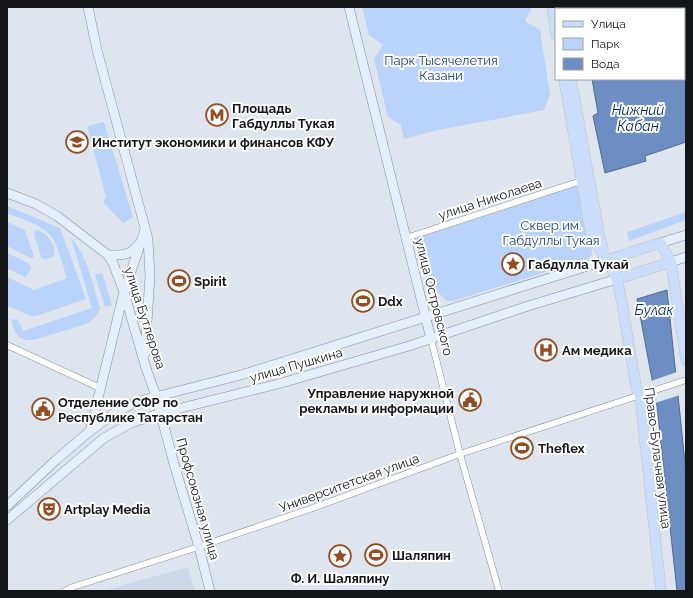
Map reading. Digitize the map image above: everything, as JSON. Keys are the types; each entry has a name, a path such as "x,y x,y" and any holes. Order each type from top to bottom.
{"main road":[{"path":"88,7 97,50 148,239 150,276 146,316 145,362"},
{"name":"улица Островского","path":"349,7 431,339"},
{"path":"552,7 555,28"},
{"path":"564,80 591,235 607,260"},
{"path":"571,80 600,238 607,260"},
{"name":"улица Бутлерова","path":"7,193 36,204 57,216 108,255 113,263 124,292 161,414"},
{"path":"90,431 124,292 143,238 145,228"},
{"path":"607,260 686,234"},
{"path":"108,255 122,255 132,252 143,238"},
{"path":"660,243 671,262 686,360"},
{"path":"617,279 686,257"},
{"name":"Право-Булачная улица","path":"607,260 617,279 636,386 640,396 661,591"},
{"name":"улица Пушкина","path":"7,506 56,460 90,431 127,406 156,396 242,375 607,260"},
{"name":"улица Пушкина","path":"7,520 104,438 131,423 278,384 431,339 528,306 617,279"},
{"name":"Профсоюзная улица","path":"161,414 174,464 200,547 210,591"}],"street":[{"name":"улица Николаева","path":"406,238 582,181"},
{"name":"улица Островского","path":"431,339 460,454 499,591"},
{"path":"7,345 100,388"},
{"name":"Университетская улица","path":"65,591 72,587 200,547 310,509 460,454 684,381"}],"shaded area":[{"path":"188,567 195,591 104,591 120,586"}],"green space":[{"name":"Парк Тысячелетия Казани","path":"362,7 532,7 525,21 540,30 550,95 544,110 438,130 404,139 401,125 388,117 374,59 383,45 369,35"},
{"path":"104,122 133,217 123,223 103,202 106,197 87,126"},
{"name":"Сквер им. Габдуллы Тукая","path":"578,185 592,251 591,257 453,301 447,301 431,286 420,266 414,239"},
{"path":"7,206 60,228 86,299 36,316 31,316 7,306 7,277 34,290 67,278 54,240 48,232 37,225 7,213"},
{"path":"686,212 686,220 629,241 627,232"},
{"path":"7,222 25,230 34,257 31,258 7,246"},
{"path":"36,230 40,231 50,240 54,249 53,257 45,259 41,257 34,234"},
{"path":"71,238 77,245 89,271 100,308 98,313 86,324 37,339 21,339 14,329 11,319 18,320 23,331 92,308"},
{"path":"7,253 28,263 31,267 30,271 25,277 7,268"},
{"path":"102,273 112,305 105,307 95,275"}],"water":[{"name":"Нижний Кабан","path":"686,7 686,142 645,156 646,161 605,173 593,116 598,113 592,80 685,80 685,8 584,8"},
{"name":"Булак","path":"667,290 686,472 686,591 677,591 657,406 637,299"}],"pier":[{"path":"677,372 680,395 655,403 651,381"}],"place":[{"name":"Площадь Габдуллы Тукая","path":"217,115"},
{"name":"Институт экономики и финансов КФУ","path":"77,142"},
{"name":"Габдулла Тукай","path":"513,264"},
{"name":"Spirit","path":"179,281"},
{"name":"Ddx","path":"363,301"},
{"name":"Ам медика","path":"546,350"},
{"name":"Управление наружной рекламы и информации","path":"470,400"},
{"name":"Отделение СФР по Республике Татарстан","path":"43,409"},
{"name":"Theflex","path":"522,448"},
{"name":"Artplay Media","path":"49,509"},
{"name":"Шаляпин","path":"376,555"},
{"name":"Ф. И. Шаляпину","path":"340,556"}]}
